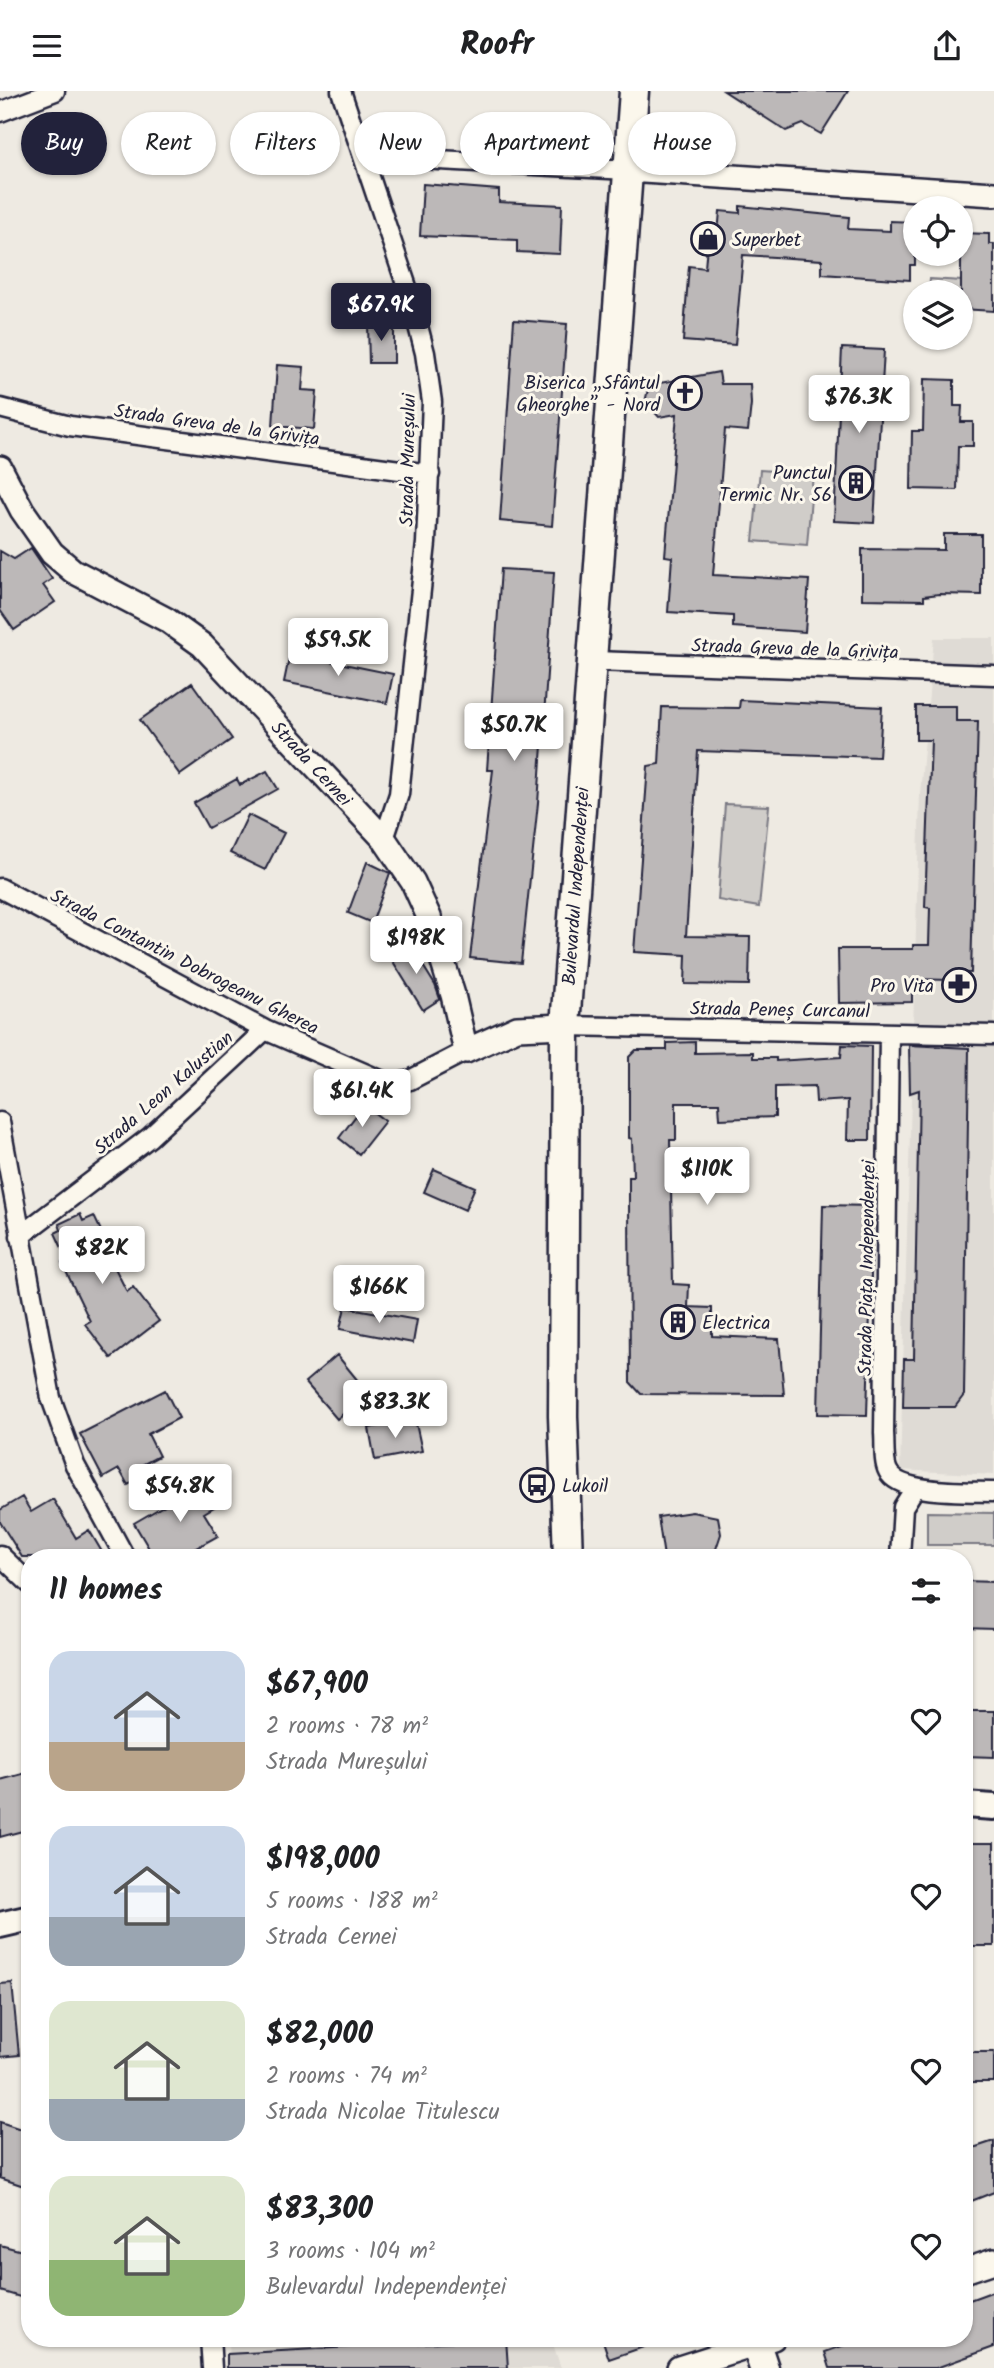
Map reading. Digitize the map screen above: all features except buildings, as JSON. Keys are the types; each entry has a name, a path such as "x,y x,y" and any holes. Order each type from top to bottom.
{"main road":[{"name":"Bulevardul Independenței","path":"632,112 634,91"},
{"name":"Bulevardul Independenței","path":"568,1549 563,1416 565,1026 594,661 628,170"},
{"path":"973,1806 994,1807"},
{"path":"0,1925 21,1921"}],"street":[{"path":"0,112 55,91"},
{"name":"Strada Mureșului","path":"341,91 354,128"},
{"path":"446,160 628,170"},
{"name":"Strada Mureșului","path":"370,175 411,299 425,352 432,402 426,543 399,794 384,839"},
{"path":"704,175 994,194"},
{"name":"Strada Greva de la Grivița","path":"0,408 70,426 430,474"},
{"name":"Strada Cernei","path":"0,468 22,510 51,553 73,571 167,620 202,645 384,839 413,882 429,917 453,995 466,1051"},
{"name":"Strada Greva de la Grivița","path":"594,661 994,675"},
{"name":"Strada Contantin Dobrogeanu Gherea","path":"0,888 265,1030 392,1085 410,1080 466,1051"},
{"path":"466,1051 517,1028 565,1026"},
{"name":"Strada Peneș Curcanul","path":"565,1026 994,1035"},
{"name":"Strada Leon Kalustian","path":"20,1236 150,1137 265,1030"},
{"name":"Strada Piața Independenței","path":"889,1033 884,1433 887,1471 897,1482 915,1488"},
{"path":"0,1122 51,1398 75,1465 121,1549"},
{"path":"900,1549 903,1507 915,1488 994,1492"},
{"path":"0,1555 21,1575"},
{"path":"973,2268 994,2261"},
{"path":"211,2347 212,2368"},
{"path":"679,2368 762,2347"}],"shaded area":[{"path":"760,470 813,474 807,545 753,541"},
{"path":"934,638 994,638 994,1475 900,1470 920,794"},
{"path":"725,804 769,806 759,907 718,900"},
{"path":"927,1512 994,1513 994,1545 927,1545"},
{"path":"229,2347 554,2347 561,2368 230,2368"}],"place":[{"name":"Superbet","path":"708,239"},
{"name":"Biserica „Sfântul Gheorghe” - Nord","path":"685,393"},
{"name":"Punctul Termic Nr. 56","path":"856,483"},
{"name":"Pro Vita","path":"959,985"},
{"name":"Electrica","path":"678,1322"},
{"name":"Lukoil","path":"537,1485"}]}
